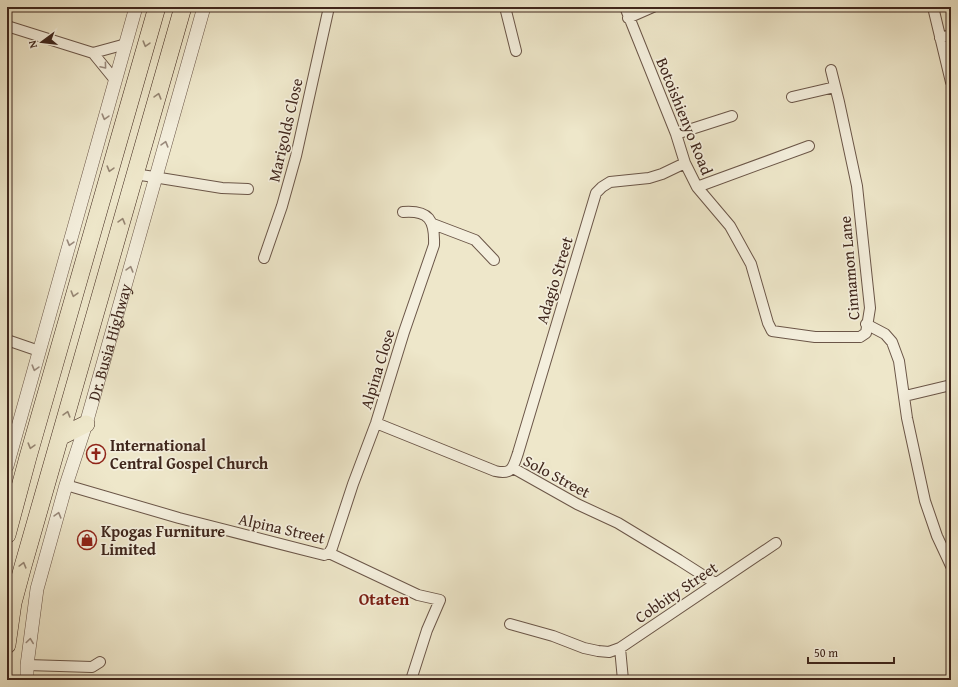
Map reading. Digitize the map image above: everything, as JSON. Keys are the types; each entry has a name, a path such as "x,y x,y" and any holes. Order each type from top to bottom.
{"highway":[{"path":"7,535 156,7"},
{"name":"Dr. Busia Highway","path":"7,645 13,603 183,7"},
{"path":"151,25 158,19 166,18 174,23 176,32"},
{"path":"60,437 86,424"}],"street":[{"path":"7,466 136,7"},
{"name":"Dr. Busia Highway","path":"27,680 27,665 37,589 66,485 86,424 204,7"},
{"name":"Marigolds Close","path":"264,258 282,206 296,156 329,7"},
{"path":"505,7 516,51"},
{"name":"Botoishienyo Road","path":"625,7 628,18 676,134 684,163 697,186 730,226 751,264 768,323 772,331 815,337 854,338 860,337 866,333 866,324"},
{"path":"628,18 653,7"},
{"path":"933,7 951,82"},
{"path":"7,26 93,53 126,44"},
{"path":"940,38 951,35"},
{"path":"93,53 115,80"},
{"name":"Cinnamon Lane","path":"831,70 857,186 870,308 866,324 885,334 892,342 899,360 907,418 925,501 937,536 951,566"},
{"path":"792,98 835,87"},
{"path":"676,134 732,116"},
{"path":"697,186 808,146"},
{"name":"Adagio Street","path":"513,468 596,193 610,182 649,178 662,174 684,163"},
{"path":"135,174 222,188 248,188"},
{"path":"403,212 414,211 428,217 433,224 475,240 494,260"},
{"name":"Alpina Close","path":"329,553 376,422 404,332 432,254 435,232 433,224"},
{"path":"7,340 39,351"},
{"path":"905,396 951,385"},
{"name":"Solo Street","path":"376,422 495,471 503,473 509,472 513,468 577,504 618,523 715,583"},
{"name":"Alpina Street","path":"66,485 179,518 324,555 329,553 418,595 440,600 427,630 411,680"},
{"name":"Cobbity Street","path":"620,648 776,543"},
{"path":"510,624 552,636 584,648 609,652 620,648 623,680"},
{"path":"27,665 92,667 100,662"}],"place":[{"name":"International Central Gospel Church","path":"96,454"},
{"name":"Kpogas Furniture Limited","path":"87,540"}],"district":[{"name":"Otaten","path":"384,599"}]}
